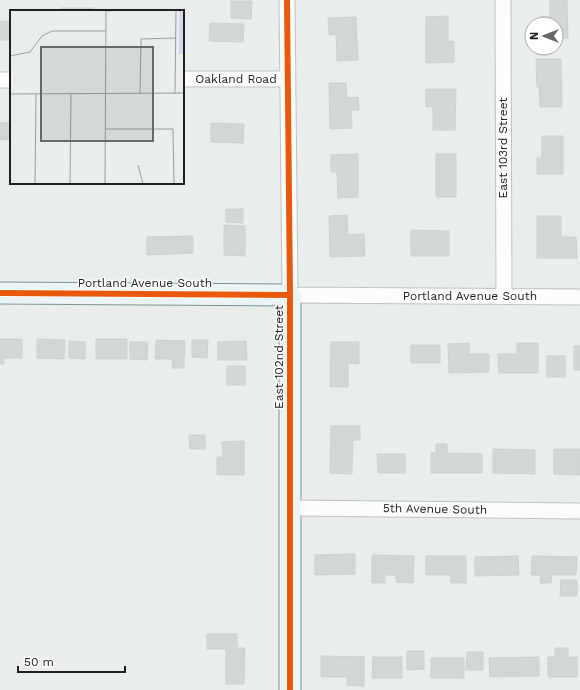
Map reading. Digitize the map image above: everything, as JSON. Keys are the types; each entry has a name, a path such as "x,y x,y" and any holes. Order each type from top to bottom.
{"street":[{"name":"East 102nd Street","path":"287,0 290,295 290,690"},
{"name":"East 103rd Street","path":"503,0 504,296"},
{"name":"Oakland Road","path":"184,79 288,79"},
{"name":"Portland Avenue South","path":"0,293 580,297"},
{"name":"5th Avenue South","path":"290,508 580,511"}],"building":[{"path":"550,0 567,0 568,38 564,38 564,16 550,16"},
{"path":"231,1 252,1 251,19 231,18"},
{"path":"61,8 94,8 94,10 61,10"},
{"path":"448,16 448,41 454,41 454,62 426,63 426,17"},
{"path":"356,17 358,60 337,61 336,34 329,35 328,18"},
{"path":"0,21 10,22 10,40 0,40"},
{"path":"210,23 244,24 243,42 209,41"},
{"path":"536,59 561,59 562,107 540,107 539,87 537,87"},
{"path":"329,83 346,83 347,98 358,97 359,110 351,110 352,128 330,129"},
{"path":"426,89 456,89 455,130 433,130 433,107 426,107"},
{"path":"10,122 10,139 0,140 0,123"},
{"path":"211,123 244,124 243,143 211,142"},
{"path":"542,136 563,136 563,174 537,174 537,158 542,158"},
{"path":"358,154 358,197 338,198 337,172 331,172 331,155"},
{"path":"436,154 456,154 456,197 436,197"},
{"path":"226,209 243,209 243,223 226,222"},
{"path":"347,215 348,235 364,234 365,256 330,257 329,216"},
{"path":"537,216 561,216 561,237 576,237 577,258 537,258"},
{"path":"224,225 245,226 245,256 224,255"},
{"path":"411,230 449,231 449,256 411,256"},
{"path":"193,236 193,253 147,255 147,237"},
{"path":"0,339 22,339 22,358 4,358 4,364 0,364"},
{"path":"37,339 65,340 64,359 37,358"},
{"path":"96,339 127,339 127,359 96,359"},
{"path":"156,340 185,341 184,368 172,368 173,359 155,359"},
{"path":"192,340 208,340 207,358 192,357"},
{"path":"69,341 85,342 85,359 69,358"},
{"path":"246,341 247,360 218,360 218,342"},
{"path":"130,342 148,342 147,360 130,359"},
{"path":"331,342 359,342 359,364 348,363 348,387 330,387"},
{"path":"469,343 469,354 489,354 489,372 449,373 448,344"},
{"path":"517,343 538,343 538,373 499,373 498,354 517,354"},
{"path":"411,345 440,345 440,363 411,363"},
{"path":"574,346 580,346 580,370 574,370"},
{"path":"547,356 565,356 565,377 547,377"},
{"path":"227,366 245,366 245,385 227,385"},
{"path":"331,426 360,426 360,440 353,440 352,474 330,473"},
{"path":"189,435 205,435 205,449 190,449"},
{"path":"244,441 244,475 217,475 217,457 223,457 222,442"},
{"path":"436,444 447,444 447,453 482,454 482,473 431,473 431,453 436,453"},
{"path":"493,449 535,450 535,474 493,473"},
{"path":"554,449 580,449 580,475 554,474"},
{"path":"377,454 405,454 405,473 378,473"},
{"path":"355,554 355,574 315,575 315,555"},
{"path":"372,555 414,556 413,583 396,582 396,575 385,575 385,583 372,583"},
{"path":"426,556 466,556 466,583 451,583 450,575 426,575"},
{"path":"518,556 519,575 475,576 475,557"},
{"path":"532,556 577,557 576,575 552,575 551,583 540,583 541,575 531,575"},
{"path":"561,580 577,580 577,596 560,596"},
{"path":"207,634 237,634 237,648 245,648 244,684 226,684 226,649 207,649"},
{"path":"555,648 568,648 568,657 577,657 577,677 548,677 548,657 555,657"},
{"path":"407,651 424,651 424,669 407,670"},
{"path":"467,652 483,652 483,670 466,670"},
{"path":"321,656 364,657 364,686 347,685 347,677 321,677"},
{"path":"373,657 402,657 402,678 372,678"},
{"path":"539,657 539,676 490,677 489,658"},
{"path":"431,658 464,658 464,678 431,678"}],"cycle path":[{"path":"287,0 290,295 290,690"},
{"path":"0,293 290,295"}]}
